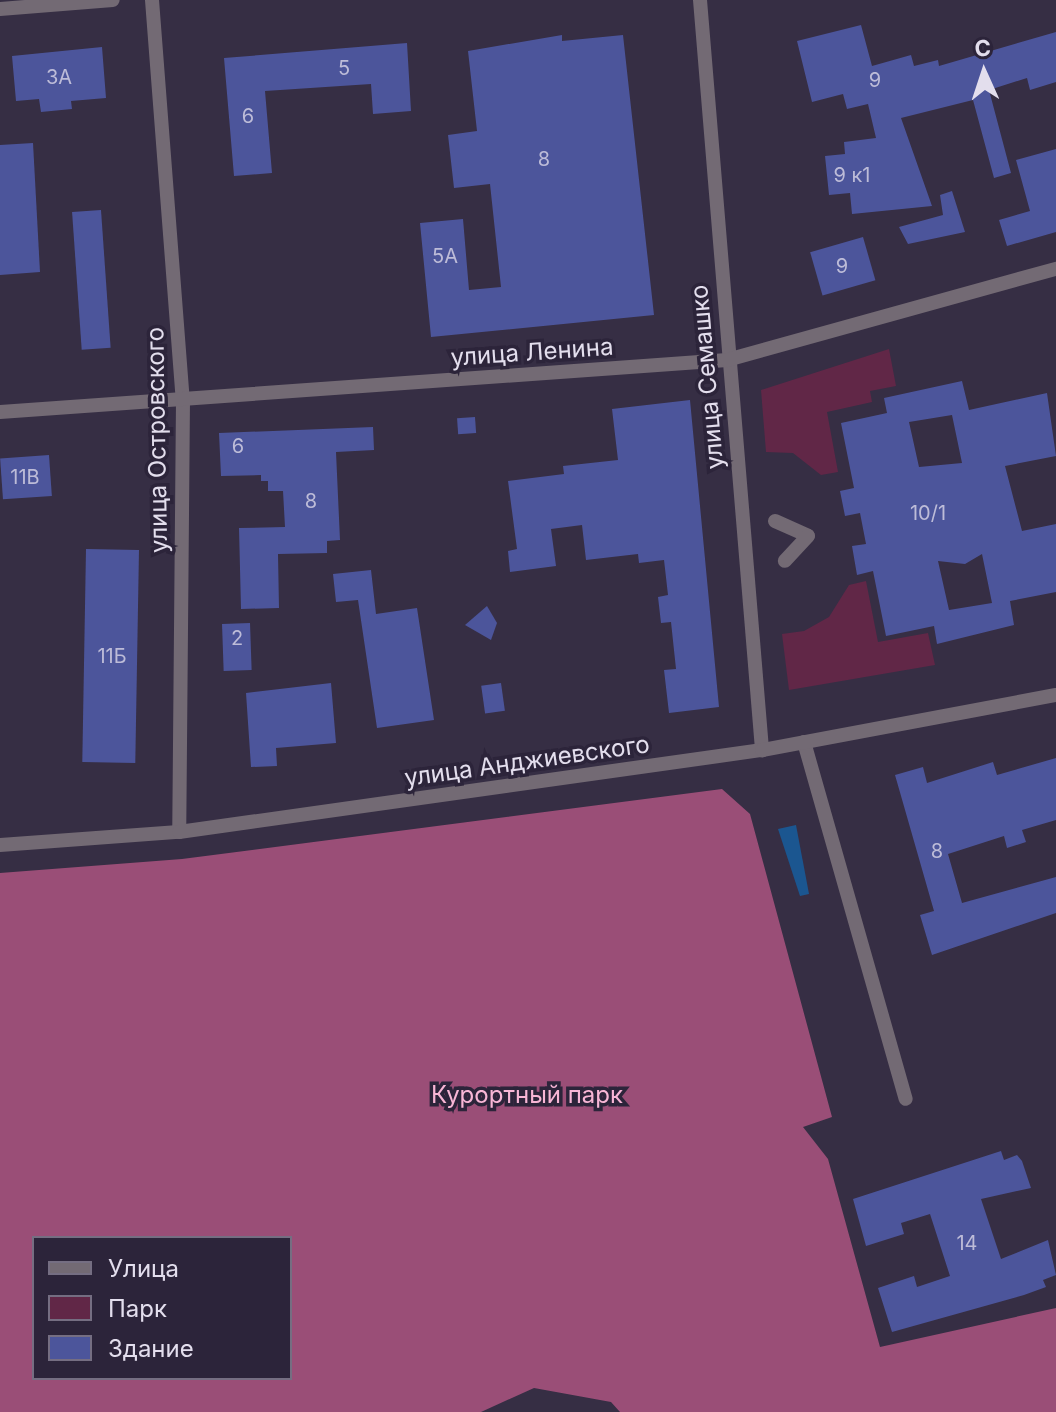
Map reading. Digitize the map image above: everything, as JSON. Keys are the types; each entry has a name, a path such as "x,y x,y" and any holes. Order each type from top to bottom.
{"street":[{"path":"0,9 113,0"},
{"name":"улица Островского","path":"152,0 183,400 179,832"},
{"name":"улица Семашко","path":"700,0 727,360 762,750"},
{"name":"улица Ленина","path":"0,412 727,360 1056,269"},
{"path":"775,521 808,536 785,561"},
{"name":"улица Анджиевского","path":"0,845 179,832 762,750 1056,695"},
{"path":"804,742 906,1099"}],"green space":[{"path":"889,349 896,386 870,391 872,402 827,412 838,472 821,475 793,453 766,452 761,390"},
{"path":"866,581 878,642 928,633 935,665 789,690 782,634 804,631 829,617 849,585"},
{"name":"Курортный парк","path":"722,789 750,814 832,1117 803,1127 828,1159 880,1347 1056,1308 1056,1412 620,1412 611,1402 534,1388 481,1412 0,1412 0,873 182,859"}],"water":[{"path":"796,825 809,894 800,896 778,829"}],"building":[{"path":"861,25 872,66 911,55 914,66 938,60 939,66 1056,32 1056,82 1030,90 1027,78 989,90 1011,173 994,178 973,100 901,118 932,206 852,214 850,193 829,195 825,156 845,154 844,142 876,138 868,104 847,109 843,94 812,102 797,41"},
{"path":"562,35 562,41 623,35 654,315 431,337 420,223 463,219 469,290 501,287 490,184 454,188 448,135 477,131 468,51"},
{"path":"407,43 411,111 373,114 371,84 265,91 272,173 234,176 224,58"},
{"path":"102,47 106,98 71,101 72,109 41,112 39,99 16,101 12,56"},
{"path":"33,143 40,272 0,275 0,145"},
{"path":"1056,149 1056,232 1007,246 999,220 1030,211 1016,160"},
{"path":"952,191 965,232 908,244 899,227 943,215 940,195"},
{"path":"101,210 111,348 82,350 72,212"},
{"path":"863,237 875,280 823,295 810,252"},
{"path":"962,381 969,410 1047,393 1056,456 1005,466 1022,531 1056,524 1056,592 1010,601 1014,625 937,644 934,626 886,636 873,571 857,575 852,546 866,544 860,513 845,516 840,491 854,488 841,423 887,413 884,398","holes":["952,415 962,463 919,467 909,422","982,554 992,603 949,610 938,561 965,564"]},
{"path":"690,400 719,707 669,713 664,670 676,669 671,622 661,623 658,597 668,595 664,560 639,563 638,554 586,560 582,525 551,529 556,566 510,572 508,551 517,549 508,481 564,474 563,466 618,460 612,409"},
{"path":"475,417 476,433 458,434 457,418"},
{"path":"373,427 374,450 336,452 340,540 327,541 327,553 278,554 279,608 241,609 239,528 285,527 283,491 268,491 268,481 261,481 261,475 221,476 219,433"},
{"path":"49,455 52,496 3,499 0,458"},
{"path":"86,549 139,550 135,763 82,762"},
{"path":"371,570 376,614 417,608 434,720 377,728 358,600 336,602 333,574"},
{"path":"487,606 497,623 491,640 465,625"},
{"path":"250,623 252,670 224,671 222,624"},
{"path":"331,683 336,743 276,748 277,766 251,767 246,693"},
{"path":"501,683 505,711 485,714 481,686"},
{"path":"1056,758 1056,820 1022,830 1026,842 1007,848 1004,836 948,854 962,903 1056,877 1056,913 932,955 920,915 934,911 895,775 923,767 927,783 993,762 997,775"},
{"path":"1001,1151 1004,1160 1017,1155 1022,1161 1031,1188 981,1199 1001,1259 1048,1240 1056,1275 1043,1280 1046,1287 1024,1295 892,1332 878,1288 914,1276 917,1287 950,1276 930,1214 901,1223 904,1234 866,1246 853,1199"}]}
